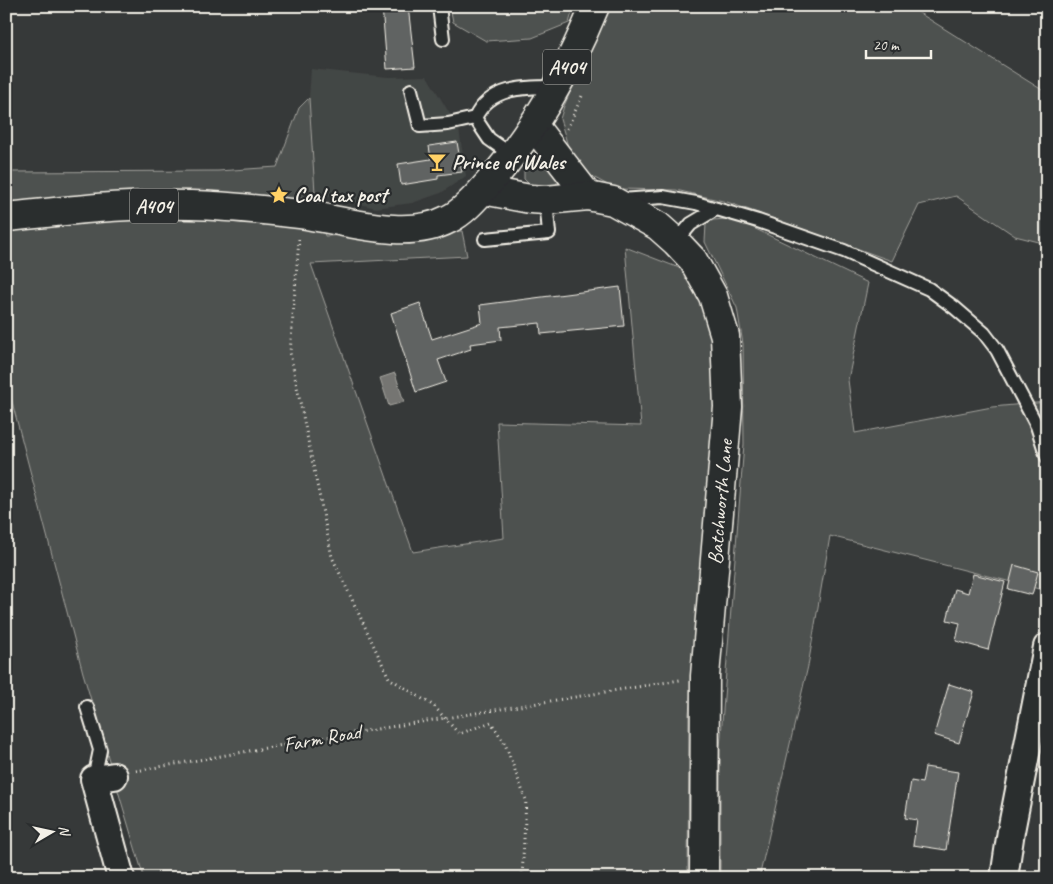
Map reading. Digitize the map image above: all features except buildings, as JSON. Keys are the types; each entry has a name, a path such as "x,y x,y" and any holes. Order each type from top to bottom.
{"street":[{"name":"A404","path":"6,217 110,206 191,205 302,214 347,224 382,228 419,227 449,220 482,190 513,156 534,126 581,40 595,6"},
{"name":"Batchworth Lane","path":"534,126 600,198 658,226 676,242 698,268 713,296 725,336 728,407 705,676 704,878"},
{"path":"482,190 507,196 546,200 600,198"},
{"path":"1004,878 1011,831 1047,647"},
{"path":"104,777 121,878"}],"lane":[{"path":"439,6 443,39"},
{"path":"411,90 420,126 448,124 474,118 481,106 497,94 522,87 557,86"},
{"path":"474,118 489,139 513,156"},
{"path":"600,198 663,197 716,209 758,221 844,251 929,289 956,308 984,333 997,350 1036,426 1047,457"},
{"path":"485,239 549,233 546,200"},
{"path":"676,242 691,224 716,209"},
{"path":"86,707 100,750 104,777"}],"path":[{"path":"300,234 290,353 332,557 389,678 434,706 459,734 492,722 505,744 526,800 522,878"},
{"name":"Farm Road","path":"104,777 328,737 652,685"}],"shaded area":[{"path":"450,6 574,6 569,23 532,38 486,41 453,22"},
{"path":"608,6 908,6 1047,93 1047,244 1015,236 956,196 919,205 892,261 727,202 676,190 615,189 593,177 579,164 569,150 560,119"},
{"path":"311,69 388,77 427,76 459,129 466,176 441,193 412,203 376,208 315,193 309,98"},
{"path":"309,98 315,193 325,236 462,231 467,256 311,264 413,552 504,538 497,422 641,426 625,247 687,271 705,313 712,344 716,384 689,714 688,878 144,878 83,673 6,379 6,172 218,171 277,167 299,108"},
{"path":"542,159 559,180 553,188 533,188 524,179 524,169 527,164"},
{"path":"726,219 741,222 868,283 848,380 855,433 992,407 1047,402 1047,591 830,536 808,666 759,878 720,878 720,748 744,444 743,344 737,308 705,242 706,224 713,220"},
{"path":"395,373 404,402 389,406 380,378"}],"place":[{"name":"Prince of Wales","path":"437,162"},
{"name":"Coal tax post","path":"279,195"}]}
